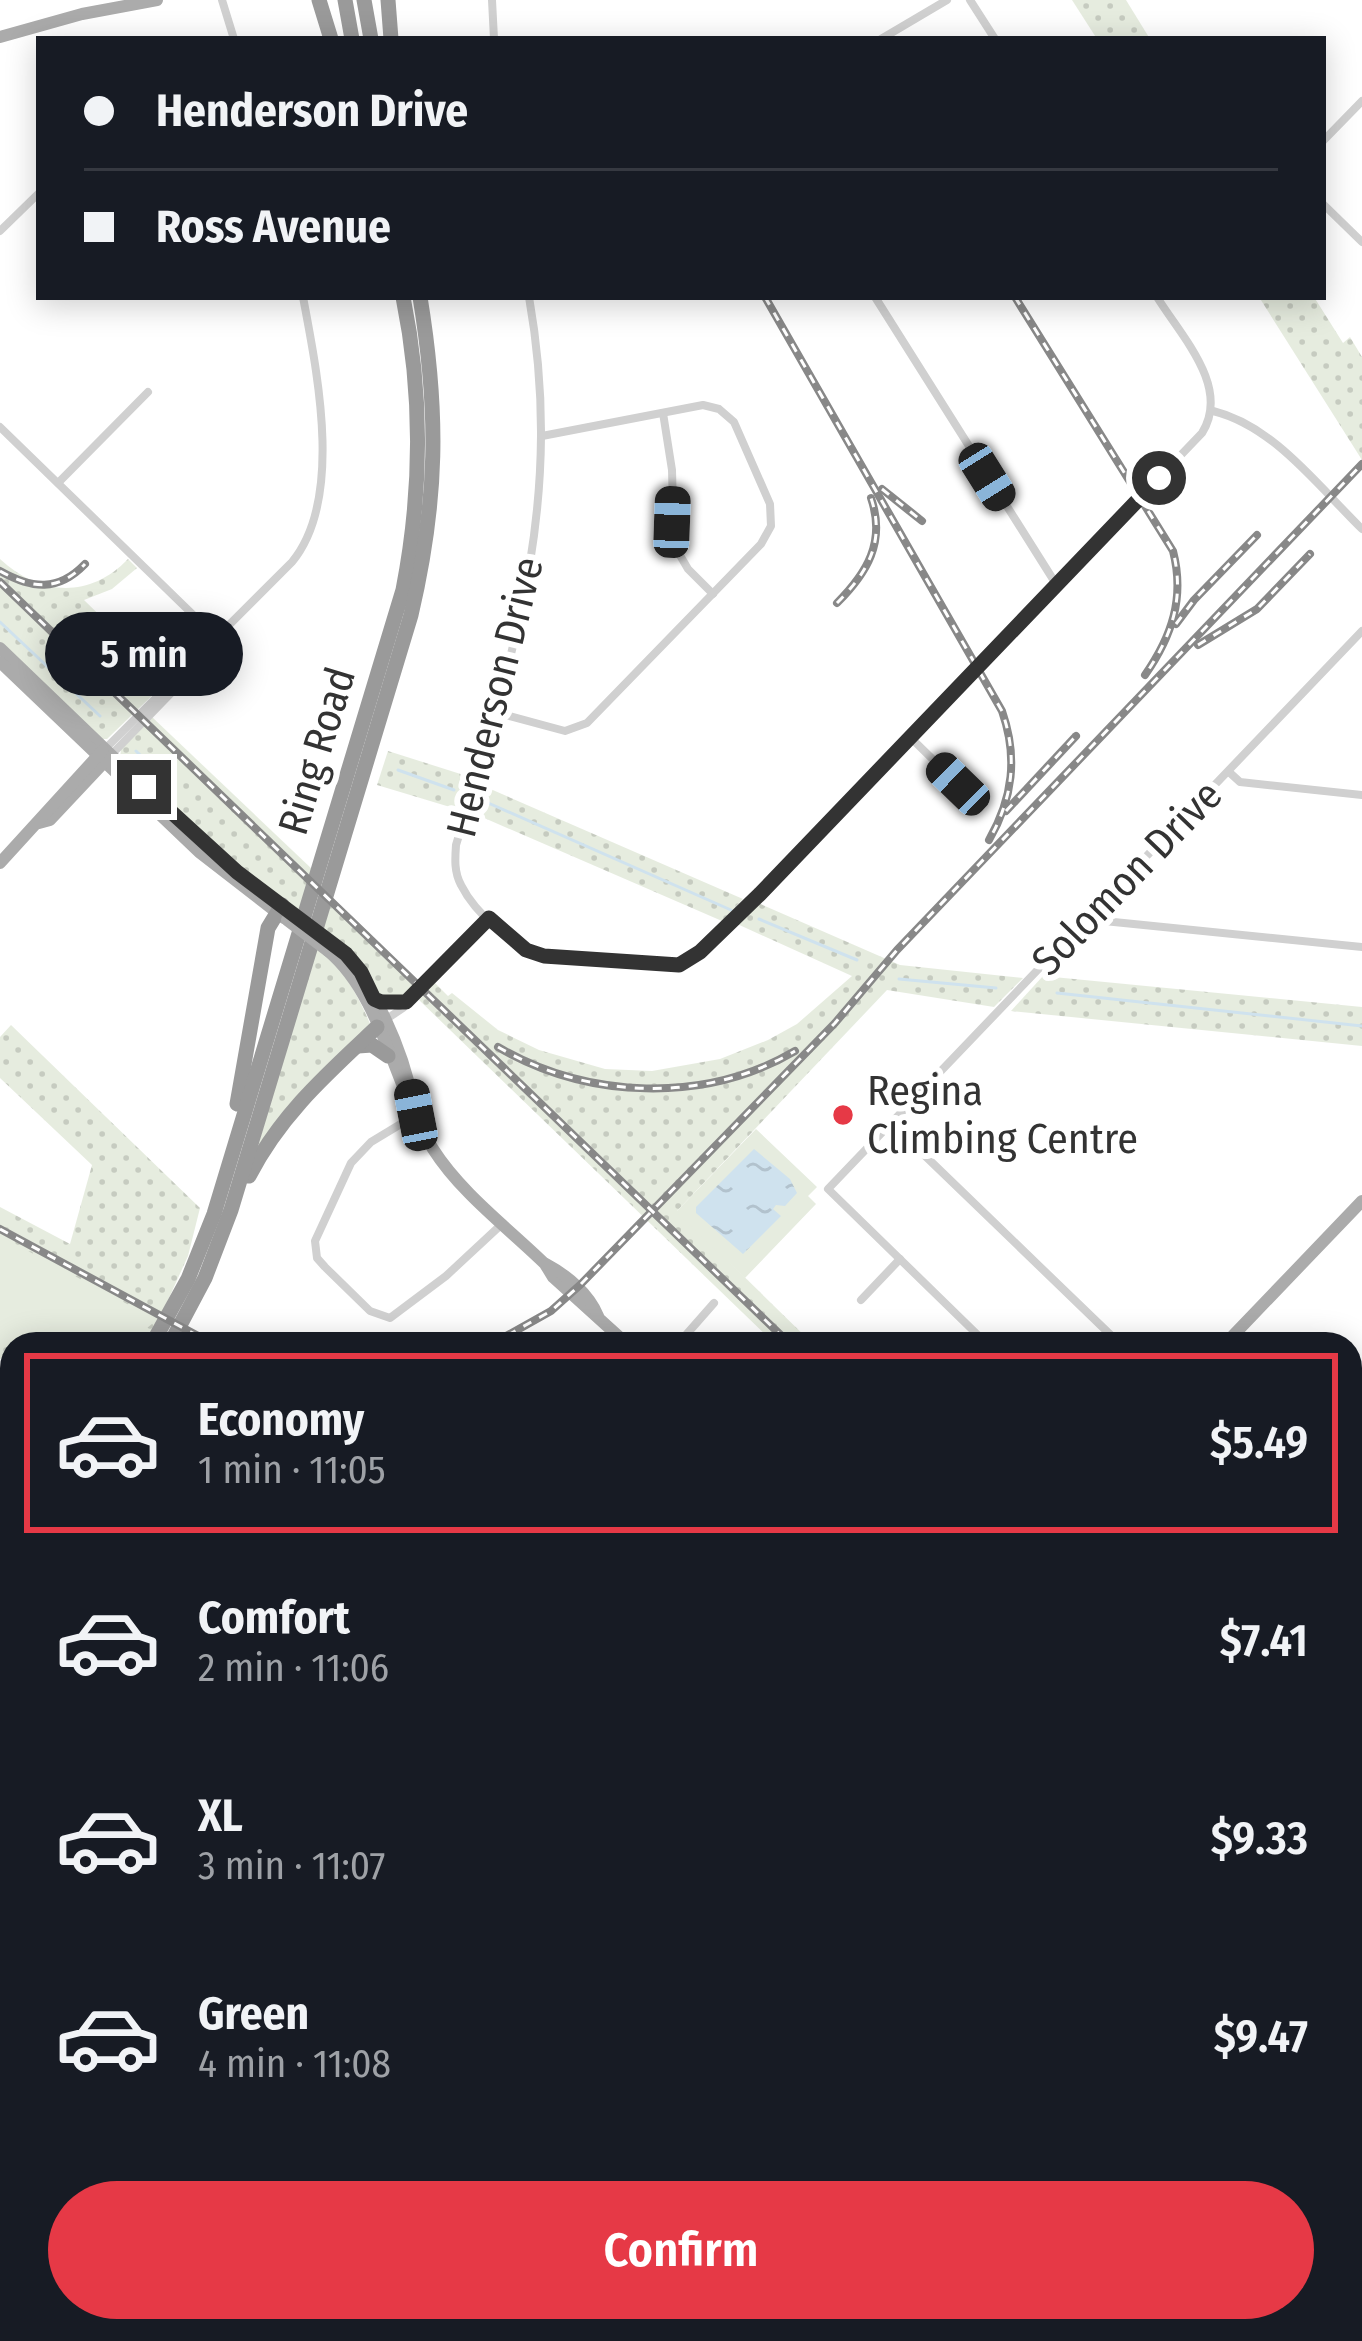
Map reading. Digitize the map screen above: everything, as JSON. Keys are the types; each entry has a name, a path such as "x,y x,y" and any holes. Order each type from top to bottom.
{"highway":[{"path":"319,0 330,36"},
{"path":"345,0 351,36"},
{"path":"364,0 370,36"},
{"path":"388,0 392,36"},
{"name":"Ring Road","path":"159,1332 196,1258 266,1047 403,590 418,497 419,442 416,380 403,300"},
{"name":"Ring Road","path":"176,1332 205,1278 231,1210 411,615 435,481 434,398 421,300"},
{"path":"196,1258 239,1096 268,928 284,912"},
{"path":"231,1210 281,1121 320,1077 380,1024"},
{"path":"355,1047 372,1045 388,1056"}],"main road":[{"path":"0,37 81,7 158,0"},
{"path":"0,648 200,852 361,972 374,999 388,1056 441,1161 553,1277 615,1332"},
{"path":"0,662 105,755"},
{"path":"0,863 39,823 41,814 105,755"},
{"path":"330,946 380,1024 411,1090 416,1115"},
{"path":"374,999 403,1003"},
{"path":"1236,1332 1362,1201"}],"street":[{"path":"221,0 233,36"},
{"path":"492,0 494,36"},
{"path":"886,36 947,0"},
{"path":"970,0 993,36"},
{"path":"1326,138 1362,100"},
{"path":"0,230 36,196"},
{"path":"1326,207 1362,242"},
{"path":"105,755 305,546 317,516 321,399 304,300"},
{"name":"Henderson Drive","path":"529,300 542,436 537,529 528,590 455,854 461,887 526,950 544,956 667,967 691,960 1202,433 1213,411"},
{"path":"876,300 1056,584"},
{"path":"1160,302 1211,387 1213,411 1236,417 1265,434 1362,529"},
{"path":"58,483 148,392"},
{"path":"495,712 557,729 580,728 713,594 772,526 772,510 727,414 703,405 542,436"},
{"path":"663,413 673,470 674,545 713,594"},
{"path":"0,427 218,639"},
{"name":"Solomon Drive","path":"901,1259 828,1189 1362,631"},
{"path":"910,737 958,784"},
{"path":"1229,772 1240,782 1362,795"},
{"path":"1094,911 1104,921 1362,947"},
{"path":"380,1024 489,918"},
{"path":"416,1115 371,1142 344,1174 315,1241 317,1258 370,1311 391,1318 446,1276 502,1223"},
{"path":"891,1123 1108,1332"},
{"path":"861,1300 901,1259 975,1332"},
{"path":"689,1332 714,1303"}],"shaded area":[{"path":"1072,0 1126,0 1148,36 1095,36"},
{"path":"1261,300 1316,300 1343,343 1350,337 1362,357 1362,460"},
{"path":"0,559 31,580 64,588 97,581 128,559 137,568 112,589 84,600 164,678 164,684 107,739 100,739 0,643"},
{"path":"152,717 313,870 299,913 241,870 120,758 121,749"},
{"path":"388,751 470,777 460,810 377,785"},
{"path":"479,784 743,899 722,921 482,817 483,811 472,807"},
{"path":"756,902 900,965 1023,978 994,1007 887,990 677,1211 801,1332 763,1332 419,1000 435,983 498,1030 539,1050 605,1069 652,1071 720,1059 797,1024 852,976 735,923"},
{"path":"329,904 414,985 400,998 378,998 362,966 321,928"},
{"path":"314,947 348,982 371,1026 307,1086 255,1157"},
{"path":"1043,976 1362,1007 1362,1046 1011,1011"},
{"path":"11,1025 200,1208 188,1256 153,1332 0,1332 0,1207 70,1244 92,1165 0,1078 0,1037"},
{"path":"756,1129 817,1187 808,1196 816,1204 745,1278 676,1212"},
{"path":"0,1236 157,1320 147,1328 128,1332 6,1332 0,1327"}],"water":[{"path":"754,1149 790,1179 797,1193 785,1206 776,1205 773,1209 781,1216 743,1254 696,1213 696,1207"}],"waterway":[{"path":"0,622 100,716"},
{"path":"136,751 175,789"},
{"path":"398,770 454,790"},
{"path":"486,802 731,910"},
{"path":"759,919 857,960"},
{"path":"899,979 996,988"},
{"path":"1057,993 1362,1026"}],"railway":[{"path":"767,300 1002,711 1010,745 1010,777 989,840"},
{"path":"1017,300 1173,551 1174,616 1145,675"},
{"path":"513,1332 551,1311 580,1285 835,1023 897,950 1362,464"},
{"path":"882,489 922,521"},
{"path":"837,603 871,556 876,529 871,498"},
{"path":"1176,624 1257,535"},
{"path":"1198,645 1257,609 1310,554"},
{"path":"0,571 44,585 65,579 85,564"},
{"path":"0,582 778,1332"},
{"path":"1006,811 1076,736"},
{"path":"498,1047 569,1077 646,1088 723,1080 795,1051"},
{"path":"0,1229 191,1332"}],"place":[{"name":"Regina Climbing Centre","path":"843,1115"}],"route":[{"path":"144,787 237,872 346,954 374,999 386,1004 406,1002 489,918 526,950 544,956 679,965 691,960 760,894 1159,478"}]}
